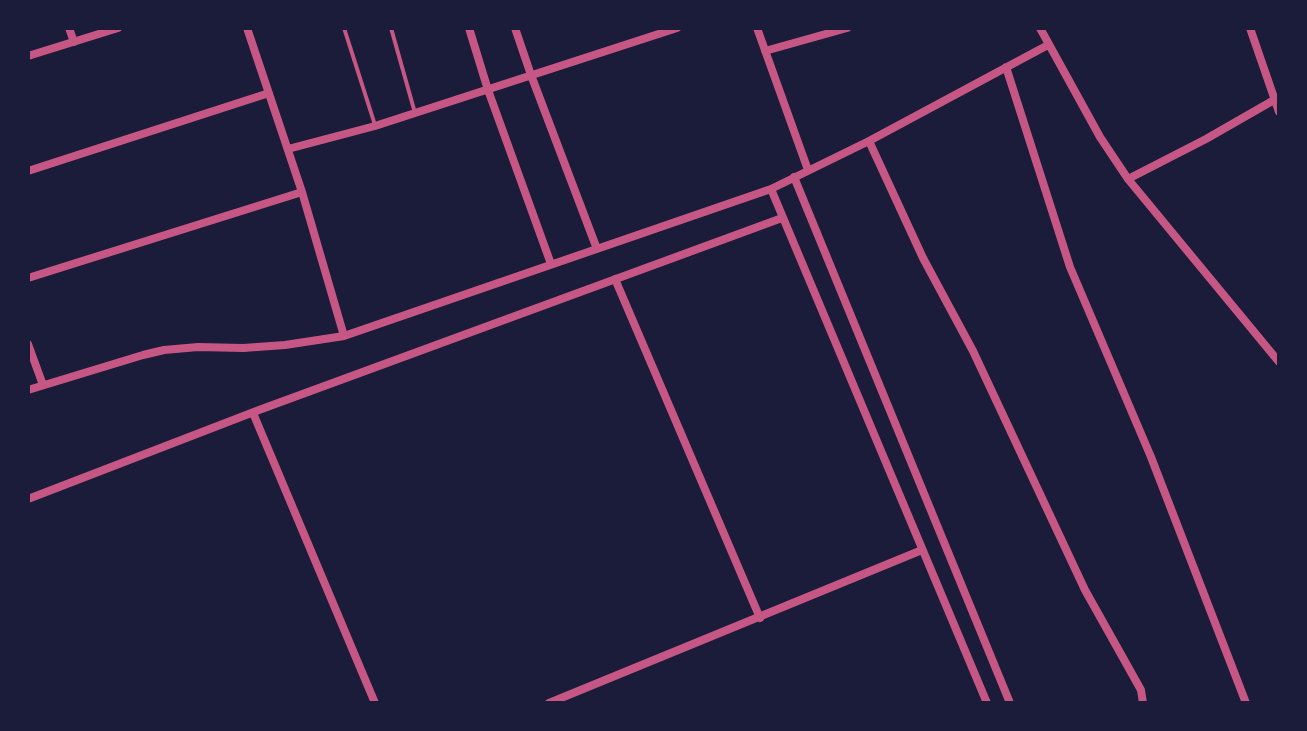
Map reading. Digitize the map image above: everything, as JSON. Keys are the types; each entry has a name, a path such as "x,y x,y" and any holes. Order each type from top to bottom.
{"street":[{"path":"69,28 74,42"},
{"path":"28,56 118,28"},
{"path":"247,28 302,192 344,336"},
{"path":"469,28 488,90 551,264"},
{"path":"515,28 597,249"},
{"path":"288,149 375,126 677,28"},
{"path":"757,28 808,170"},
{"path":"765,51 847,28"},
{"path":"1040,28 1100,137 1128,179 1279,362"},
{"path":"1250,28 1279,112"},
{"path":"28,390 164,350 285,345 344,336 771,189 869,141 1048,45"},
{"path":"1006,67 1070,267 1151,457 1246,703"},
{"path":"28,171 269,93"},
{"path":"1128,179 1274,100"},
{"path":"869,141 923,258 973,351 1085,590 1141,690 1143,703"},
{"path":"794,177 1010,703"},
{"path":"771,189 987,703"},
{"path":"28,278 302,192"},
{"path":"28,499 782,218"},
{"path":"615,279 760,618"},
{"path":"28,344 43,385"},
{"path":"253,413 375,703"},
{"path":"549,703 922,550"},
{"path":"574,693 579,703"}],"lane":[{"path":"344,28 375,126"},
{"path":"391,28 415,113"}]}
